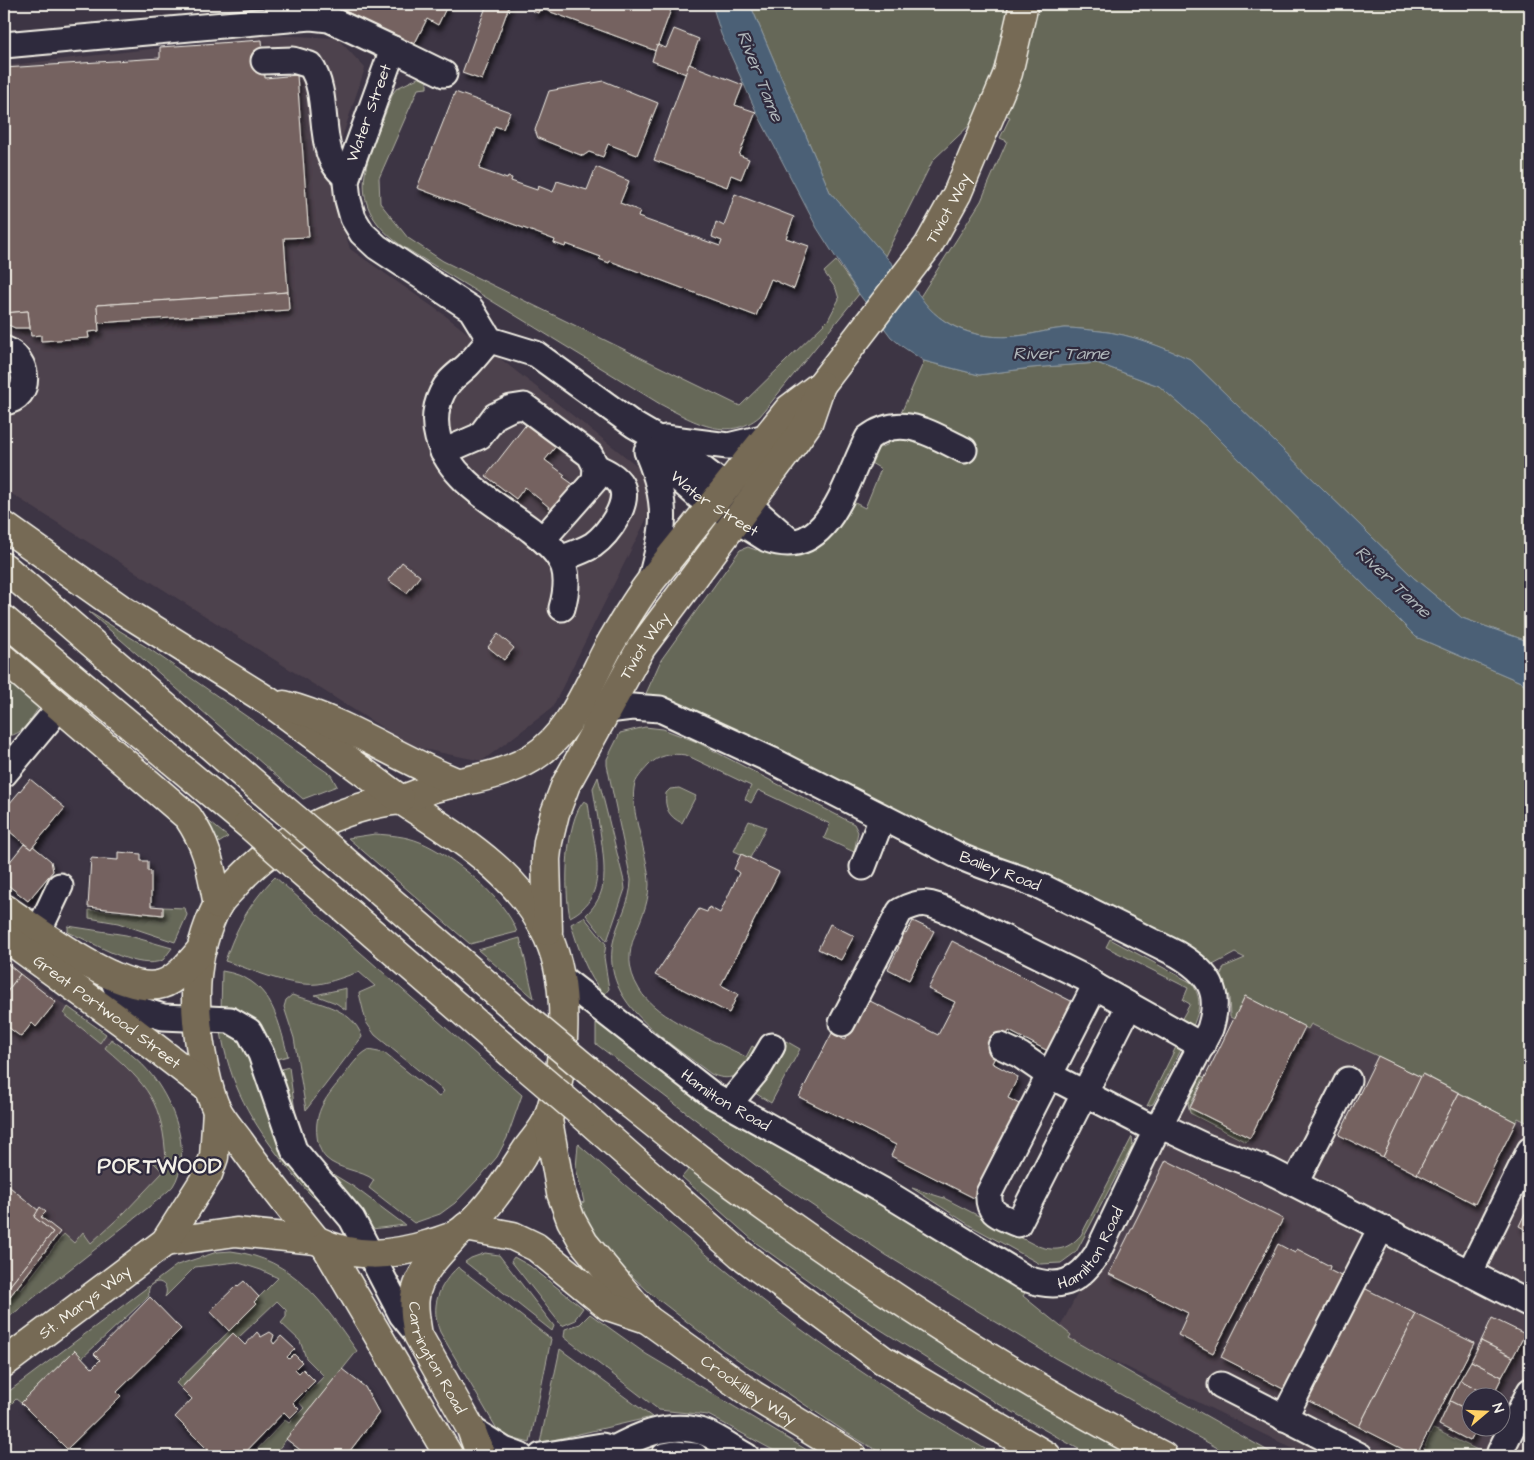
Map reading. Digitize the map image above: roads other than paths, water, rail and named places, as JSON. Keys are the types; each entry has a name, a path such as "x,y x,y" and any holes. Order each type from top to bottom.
{"main road":[{"name":"Tiviot Way","path":"218,905 250,868 295,835 315,825 366,807 401,800 434,788 497,775 532,758 548,746 562,730 578,706 631,608 650,582 789,409 820,386 928,246 957,194 1004,82 1024,4"},
{"name":"Tiviot Way","path":"549,938 546,858 555,813 566,784 641,648 808,423 820,386"},
{"path":"4,526 121,609 268,701 401,800 472,847 505,876 530,903 549,938 563,999 564,1033 560,1073 548,1120"},
{"path":"4,567 529,1021 729,1182 921,1316 1105,1426 1163,1456"},
{"path":"4,620 248,824 740,1254 875,1355 1047,1456"},
{"path":"4,659 188,818 198,833 208,856 218,905 202,949 195,991 197,1019 213,1100 262,1173 321,1242 449,1456"},
{"path":"268,701 308,711 422,768 469,781"},
{"name":"Great Portwood Street","path":"4,908 33,943 213,1100"},
{"name":"Great Portwood Street","path":"4,936 33,943 119,979 148,985 162,984 175,978 202,949"},
{"name":"St. Marys Way","path":"4,1363 165,1242 208,1174 214,1157 213,1100"},
{"name":"Carrington Road","path":"481,1456 471,1429 418,1335 414,1297 428,1268 508,1180 548,1120"},
{"name":"Crookilley Way","path":"548,1120 561,1193 571,1220 584,1242 647,1319 753,1395 853,1456"},
{"name":"St. Marys Way","path":"165,1242 236,1232 321,1242 371,1255 408,1251 460,1231"},
{"name":"Crookilley Way","path":"460,1231 513,1236 536,1247 608,1306 647,1319"}],"street":[{"name":"Water Street","path":"4,45 311,17 329,19 393,49 347,177 348,200 353,218 362,233 377,247 471,309 490,340 536,354 634,424 698,496 719,495 743,513 767,539 778,543 809,539 824,526 834,512 868,438 878,430 898,424 911,426 964,450"},
{"path":"393,49 444,74"},
{"path":"264,61 293,60 310,64 318,75 323,102 328,153 336,170 347,177"},
{"path":"490,340 466,366 450,378 435,412 437,433 443,452 456,471 470,484 542,539 560,558 566,579 562,608"},
{"path":"4,349 20,358 24,378 22,390 17,397 4,402"},
{"path":"443,452 480,436 495,416 511,408 524,406 590,455 596,467 595,480 542,539"},
{"path":"652,444 728,446 766,437"},
{"name":"Water Street","path":"650,582 664,520 652,444"},
{"path":"560,558 594,544 614,522 624,502 622,485 611,474 596,467"},
{"name":"Bailey Road","path":"608,710 632,707 660,709 771,760 882,818 985,868 1040,886 1176,954 1197,967 1209,981 1215,1000 1214,1017 1202,1046 1159,1128"},
{"path":"6,767 40,748 49,720"},
{"path":"863,867 882,818"},
{"path":"33,943 60,886"},
{"path":"842,1023 900,911 922,903 932,903 1087,979 1095,986 1129,1006 1202,1046"},
{"path":"110,974 120,997 143,1011 163,1017 230,1020 240,1024 252,1036 261,1054 294,1150 352,1219 402,1315 418,1335"},
{"name":"Hamilton Road","path":"559,976 712,1095 885,1192 1025,1278 1054,1285 1086,1282 1088,1267 1097,1254 1159,1128"},
{"path":"1095,986 989,1193 988,1203 992,1211 1018,1224 1129,1006"},
{"path":"728,1104 759,1068 772,1046"},
{"path":"1001,1046 1049,1075 1148,1126 1170,1130 1295,1183 1530,1304"},
{"path":"1295,1183 1348,1080"},
{"path":"1470,1272 1530,1150"},
{"path":"1284,1418 1381,1228"},
{"path":"1221,1385 1360,1456"},
{"path":"1500,1452 1530,1391"},
{"path":"541,1456 602,1446 607,1453 647,1434 682,1428 708,1434 746,1456"},
{"path":"471,1429 504,1450 520,1456"},
{"path":"664,1456 675,1454 694,1456"}],"water":[{"name":"River Tame","path":"712,4 750,4 830,192 939,317 962,330 989,336 1023,335 1065,328 1112,333 1146,342 1190,359 1414,578 1462,618 1530,642 1530,686 1416,637 1211,431 1159,386 1097,363 1031,368 979,375 924,361 891,337 859,294 817,228 756,111 721,34"}],"district":[{"name":"PORTWOOD","path":"160,1166"}]}
